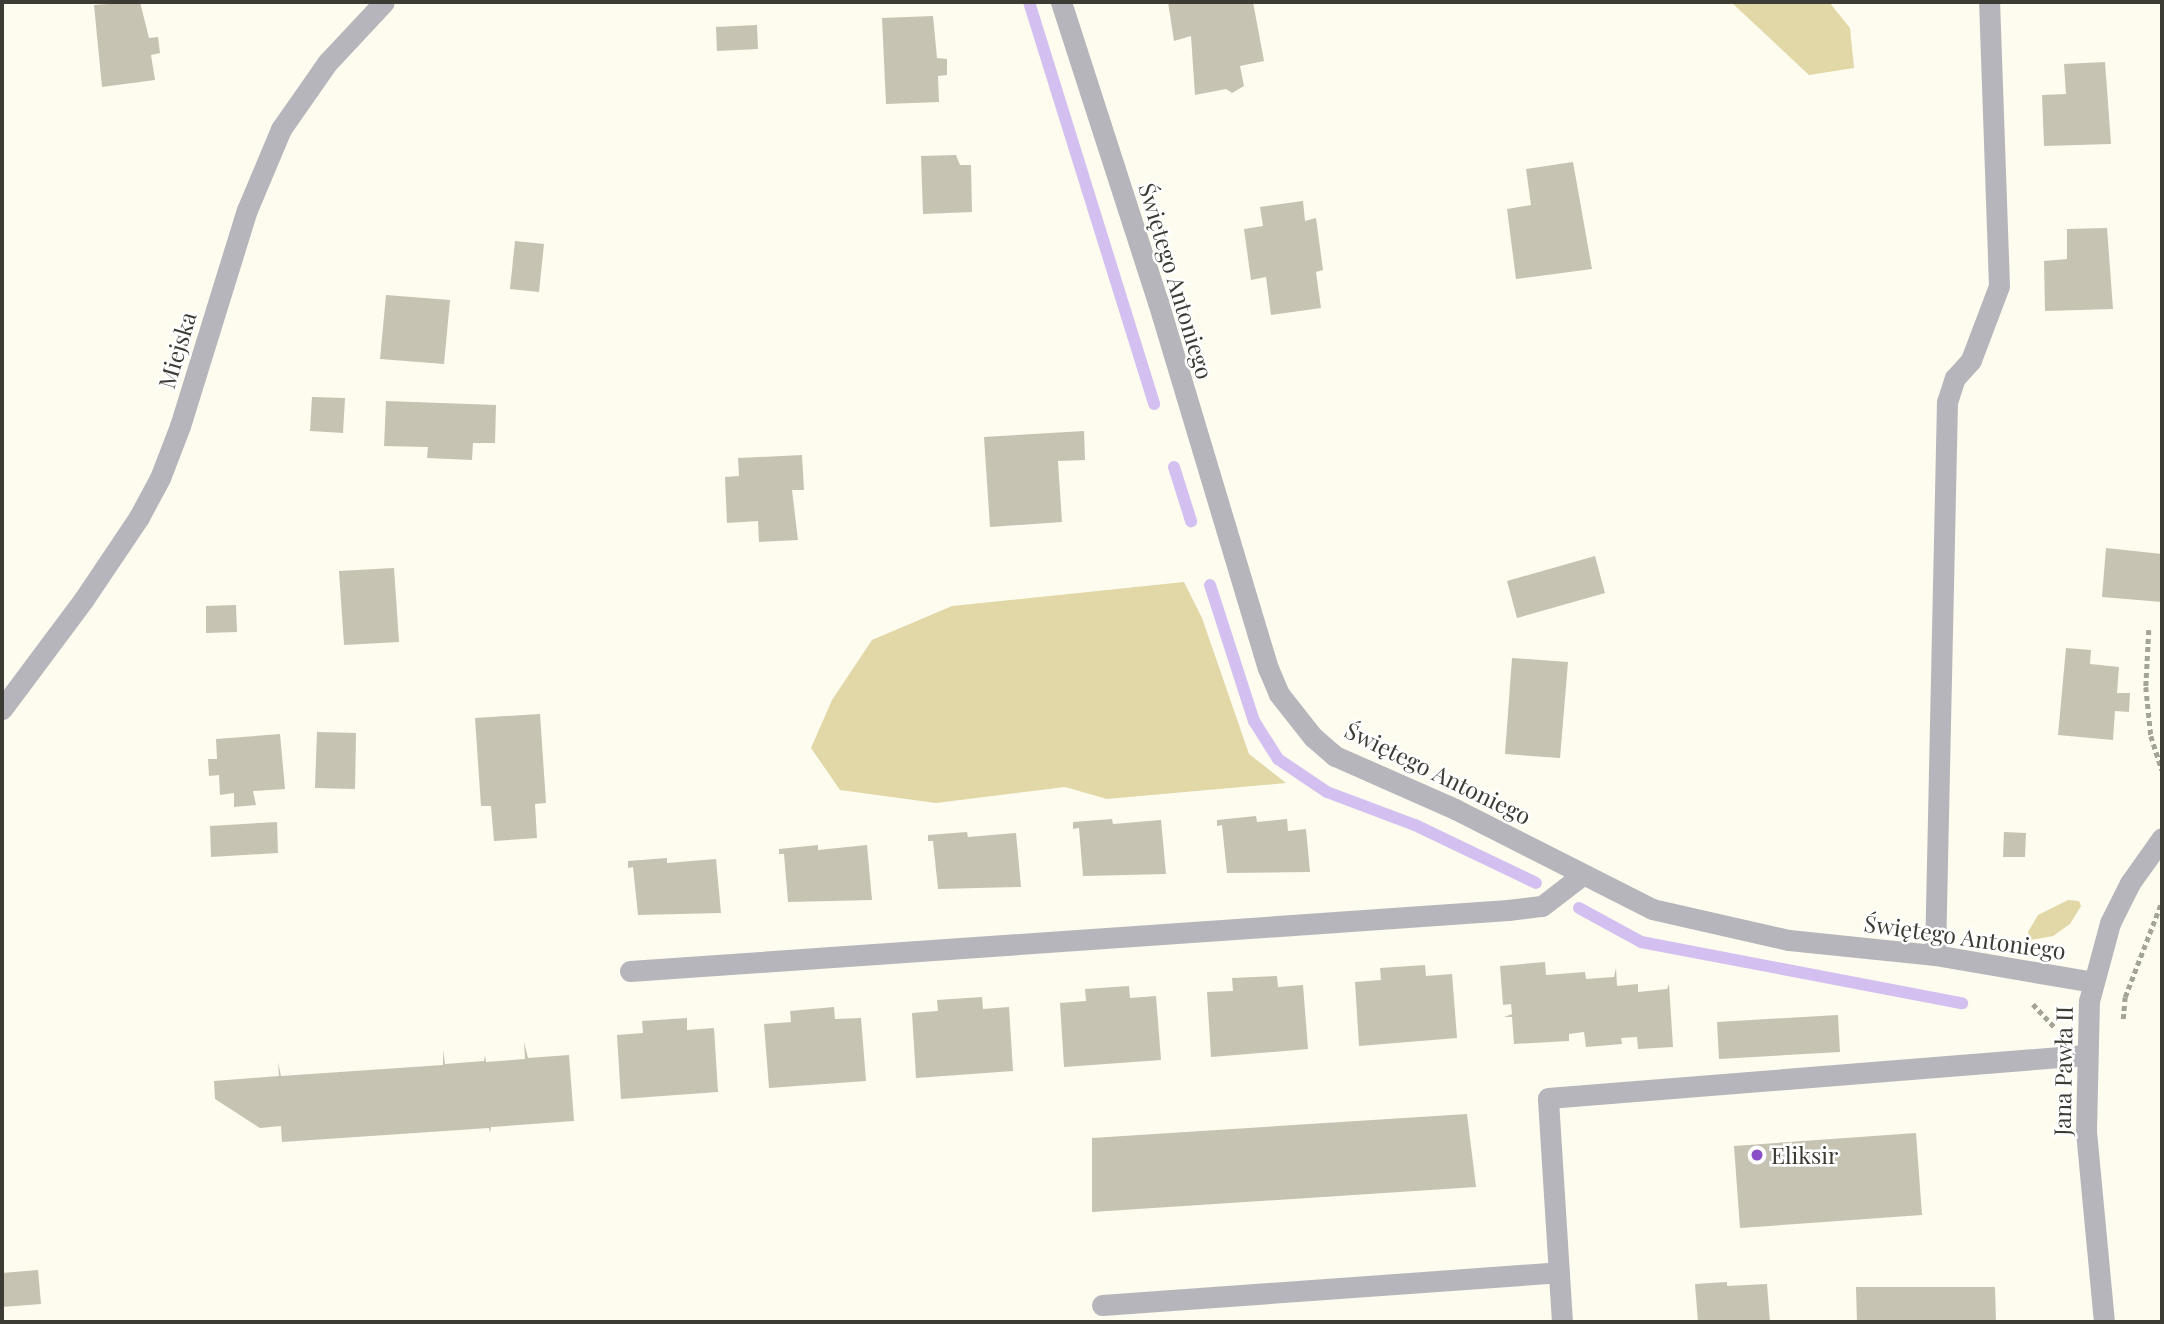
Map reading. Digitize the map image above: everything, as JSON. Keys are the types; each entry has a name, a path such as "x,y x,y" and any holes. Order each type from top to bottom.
{"street":[{"name":"Miejska","path":"2,709 98,579 160,478 180,426 247,210 281,129 327,63 384,2"},
{"name":"Świętego Antoniego","path":"1060,2 1279,694 1305,729 1335,756 1455,809 1581,876 1652,909 1734,930 1789,940 1935,955 2093,982"},
{"path":"1935,955 1947,402 1955,377 1971,360 1988,322 1999,286 1989,2"},
{"name":"Jana Pawła II","path":"2104,1322 2086,1131 2085,1055 2093,982 2110,923 2130,883 2162,838"},
{"path":"630,971 1508,910 1542,906 1581,876"},
{"path":"1562,1322 1548,1098 2085,1055"},
{"path":"1102,1305 1559,1272"}],"path":[{"path":"2148,630 2146,687 2151,736 2162,771"},
{"path":"2122,1025 2125,998 2162,901"}],"shaded area":[{"path":"1731,2 1829,2 1850,28 1854,68 1809,75"},
{"path":"1184,582 1202,618 1249,754 1286,783 1107,799 1065,787 936,803 840,790 811,748 832,700 872,640 952,606"},
{"path":"2068,900 2079,901 2081,906 2070,924 2053,936 2030,940 2028,932 2038,915"}],"building":[{"path":"140,2 149,38 158,37 160,53 151,55 155,80 102,87 94,5"},
{"path":"1168,2 1253,2 1264,61 1240,66 1244,86 1232,93 1226,89 1195,95 1191,36 1174,41"},
{"path":"933,16 937,58 947,59 947,75 938,76 939,102 886,104 882,18"},
{"path":"757,25 758,49 717,51 716,27"},
{"path":"2105,62 2111,144 2044,146 2042,95 2066,94 2064,64"},
{"path":"956,155 960,165 971,165 972,212 923,214 921,156"},
{"path":"1573,162 1592,269 1516,279 1507,209 1531,205 1526,169"},
{"path":"1303,201 1305,221 1316,218 1323,270 1316,272 1321,308 1271,315 1266,277 1251,280 1244,229 1263,226 1260,207"},
{"path":"2107,228 2113,309 2045,311 2044,261 2067,259 2067,229"},
{"path":"515,241 544,244 539,292 510,289"},
{"path":"386,295 450,300 444,364 380,359"},
{"path":"312,397 345,398 343,433 310,431"},
{"path":"386,401 496,405 495,443 473,443 472,460 427,458 428,447 384,446"},
{"path":"1084,431 1085,460 1058,461 1062,522 990,527 984,437"},
{"path":"802,455 804,490 792,490 798,540 759,542 758,521 727,523 725,477 739,476 738,458"},
{"path":"2106,548 2162,554 2162,602 2102,597"},
{"path":"1595,556 1605,593 1517,618 1507,581"},
{"path":"394,568 399,642 344,645 339,571"},
{"path":"236,605 237,632 206,633 206,606"},
{"path":"2066,648 2091,650 2090,664 2119,667 2117,693 2130,693 2129,712 2115,711 2113,740 2058,735"},
{"path":"1512,658 1568,662 1560,758 1505,754"},
{"path":"540,714 546,803 535,804 537,838 494,841 491,806 481,806 475,718"},
{"path":"317,732 356,733 355,789 315,788"},
{"path":"280,734 285,789 253,791 256,805 234,807 234,793 220,795 219,775 209,776 208,759 217,759 216,739"},
{"path":"1256,816 1257,822 1287,819 1288,831 1306,829 1310,872 1227,873 1222,825 1217,826 1217,820"},
{"path":"1112,819 1113,824 1161,820 1166,874 1083,876 1079,828 1073,829 1073,822"},
{"path":"277,822 278,853 211,857 210,826"},
{"path":"967,832 968,837 1016,833 1021,887 938,889 933,841 928,841 928,835"},
{"path":"2004,832 2026,833 2025,857 2003,857"},
{"path":"818,845 818,850 867,845 872,900 788,902 784,854 779,854 779,849"},
{"path":"667,858 667,863 716,859 721,913 638,915 633,867 628,868 628,861"},
{"path":"1545,962 1546,975 1585,972 1586,979 1614,977 1616,968 1617,986 1638,984 1638,992 1667,989 1669,984 1673,1047 1638,1049 1637,1037 1621,1038 1622,1044 1586,1047 1584,1032 1569,1034 1569,1041 1514,1044 1512,1017 1504,1017 1512,1014 1511,1004 1503,1005 1500,966"},
{"path":"1425,965 1426,976 1452,974 1457,1038 1359,1046 1355,982 1381,980 1380,968"},
{"path":"1277,976 1278,987 1303,985 1308,1049 1211,1057 1207,992 1233,991 1232,978"},
{"path":"1129,986 1130,998 1156,996 1161,1060 1064,1067 1060,1003 1086,1001 1085,989"},
{"path":"982,997 983,1009 1009,1007 1013,1071 916,1078 912,1013 938,1011 937,1000"},
{"path":"834,1007 835,1019 861,1018 866,1081 769,1088 764,1024 791,1022 790,1011"},
{"path":"1838,1015 1840,1052 1719,1059 1717,1022"},
{"path":"687,1018 687,1030 714,1028 718,1092 621,1099 617,1035 643,1033 642,1021"},
{"path":"524,1042 528,1058 569,1055 574,1121 491,1127 490,1133 489,1128 282,1142 281,1126 260,1128 215,1099 214,1081 279,1076 278,1062 281,1076 443,1065 443,1050 445,1064 484,1061 485,1055 486,1062 525,1059"},
{"path":"1467,1114 1476,1187 1092,1212 1092,1138"},
{"path":"1916,1133 1922,1215 1740,1228 1734,1146"},
{"path":"38,1270 41,1304 2,1307 2,1273"},
{"path":"1727,1282 1727,1286 1767,1284 1770,1322 1698,1322 1695,1284"},
{"path":"1856,1287 1995,1287 1996,1322 1857,1322"}],"waterway":[{"path":"1029,2 1154,404"},
{"path":"1174,467 1191,521"},
{"path":"1210,585 1254,721 1278,759 1327,792 1415,825 1536,883"},
{"path":"1579,908 1641,942 1962,1003"}],"place":[{"name":"Eliksir","path":"1757,1155"}]}
